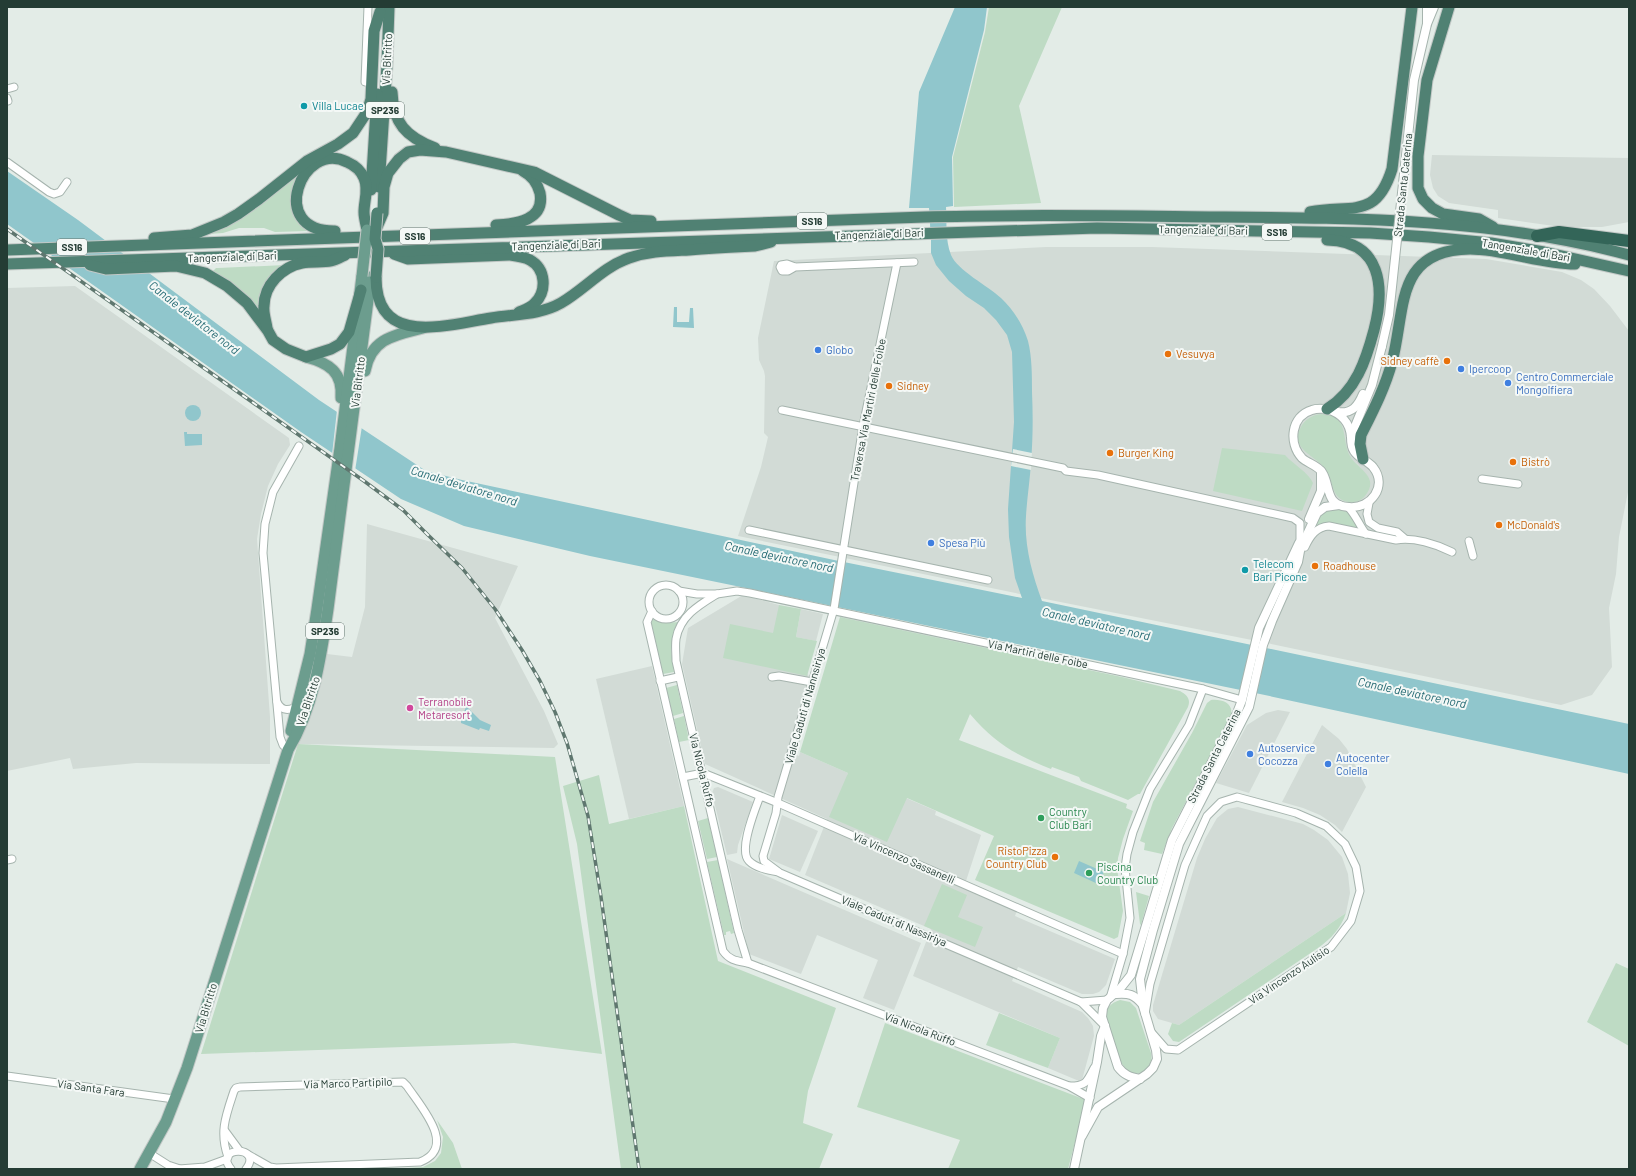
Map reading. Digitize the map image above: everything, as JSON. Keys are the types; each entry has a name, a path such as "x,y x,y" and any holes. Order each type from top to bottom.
{"highway":[{"path":"1284,217 1367,205 1378,199 1387,185 1392,169 1412,7"},
{"path":"1449,7 1427,80 1418,156 1418,188 1423,199 1432,208 1444,214 1479,219 1497,229"},
{"path":"385,8 395,33 392,92 396,116 402,128 418,142 446,152 534,172 630,220 670,220 699,226"},
{"path":"131,245 158,237 192,235 224,222 259,199 307,161 338,144 353,133 367,112 371,99 374,31 385,8"},
{"name":"Via Bitritto","path":"370,234 383,140 385,8"},
{"path":"370,234 383,213 384,187 388,173 399,159 408,152 420,150 446,152"},
{"path":"370,234 349,231 321,231 313,228 304,221 299,214 296,193 302,179 311,168 331,158 343,160 353,165 360,171 366,188 364,213 370,234 378,249 370,277 379,303 387,315 397,322 408,326 423,328 512,315 529,314 561,303 613,265 628,258 649,252 755,246 790,237"},
{"path":"423,235 446,227 511,225 532,217 540,206 539,190 531,176 517,168"},
{"name":"Tangenziale di Bari","path":"10,250 370,234 423,235 950,216 1029,215 1284,217 1440,223 1497,229 1605,249 1629,255"},
{"name":"Tangenziale di Bari","path":"144,264 350,253 928,232 1097,228 1392,235 1491,243 1544,252 1629,271"},
{"path":"1290,232 1312,240 1340,240 1352,244 1371,260 1379,283 1380,295 1377,319 1362,370 1332,410"},
{"path":"1537,236 1559,232 1629,241"},
{"path":"1363,459 1360,444 1361,435 1389,373 1394,357 1405,293 1411,278 1421,265 1434,256 1445,252 1471,249 1519,255 1565,264 1601,264"},
{"path":"388,252 408,259 509,255 531,260 539,268 543,276 544,286 541,296 534,304 512,315"},
{"path":"268,331 264,307 265,296 270,286 278,276 291,266 303,263 331,261 350,253"},
{"name":"SS16","path":"7,264 77,262 106,269 144,264"},
{"path":"144,264 176,266 193,269 216,278 247,303 268,331 272,340 286,349 306,357 331,349 340,344 349,332 361,290"}],"main road":[{"name":"Via Bitritto","path":"357,352 361,290 370,277"},
{"name":"Via Bitritto","path":"288,750 294,740 308,705 320,662 336,506 357,352 370,277"},
{"path":"336,506 348,490 368,358 374,349 386,338 423,328"},
{"path":"306,357 320,360 329,365 340,380 342,390 330,487 336,506"},
{"name":"Via Bitritto","path":"140,1169 166,1122 187,1068 288,750 289,739 310,654 336,506"}],"street":[{"name":"Via Bitritto","path":"365,82 368,7"},
{"name":"Strada Santa Caterina","path":"1427,7 1427,24"},
{"name":"Strada Santa Caterina","path":"1351,436 1372,385 1389,315 1414,80 1427,24 1434,7"},
{"path":"7,162 54,194 60,192 67,182"},
{"path":"795,268 914,262"},
{"name":"Traversa Via Martiri delle Foibe","path":"834,609 863,426 897,263"},
{"name":"Strada Santa Caterina","path":"1332,410 1344,413 1356,408 1382,346"},
{"path":"782,410 1032,461 1083,474 1088,473 1293,518 1300,523 1300,539"},
{"path":"1368,503 1354,507 1339,505 1329,494 1321,471 1302,458 1298,452 1293,441 1293,433 1298,420 1311,410 1332,410 1348,425 1354,452 1372,466 1376,472 1378,483 1376,493 1368,503 1367,514 1369,522 1378,528 1397,532 1404,538"},
{"path":"288,750 283,745 280,737 264,570 264,538 265,524 273,492 299,446"},
{"name":"Strada Santa Caterina","path":"1140,1079 1131,1078 1123,1074 1118,1067 1102,1017 1102,1008 1131,975 1172,840 1237,713 1243,697 1259,628 1321,490 1321,471"},
{"path":"1482,479 1518,484"},
{"name":"Strada Santa Caterina","path":"1082,1136 1098,1107 1140,1079 1153,1068 1157,1059 1156,1050 1144,1010 1140,980 1180,844 1246,713 1253,695 1263,645 1298,562 1300,551 1317,513 1325,508 1339,505"},
{"path":"1348,507 1354,513 1366,534"},
{"path":"1298,562 1307,542 1315,530 1329,526 1396,540 1404,538 1439,545 1452,552"},
{"path":"749,530 988,580"},
{"path":"1469,541 1473,556"},
{"path":"664,585 670,585 679,591 684,602 680,612 671,619 666,620 660,618 652,611 649,601 654,590 664,585"},
{"name":"Via Martiri delle Foibe","path":"679,591 697,594 717,594 737,591 750,592 1243,697"},
{"name":"Via Nicola Ruffo","path":"717,594 690,612 683,622 676,638 676,661 678,677 703,773 738,930 748,963"},
{"name":"Viale Caduti di Nannsiriya","path":"778,803 834,609"},
{"name":"Via Nicola Ruffo","path":"652,611 647,622 723,951 727,957 733,960 748,963 1069,1086 1090,1098"},
{"path":"680,612 690,612"},
{"path":"680,612 683,622"},
{"path":"772,677 778,676 812,682"},
{"path":"660,681 678,677"},
{"name":"Strada Santa Caterina","path":"1111,997 1123,954 1130,918 1125,868 1133,832 1150,789 1189,725 1203,689"},
{"path":"277,702 283,710 294,708 298,703"},
{"path":"683,777 703,773"},
{"name":"Via Vincenzo Sassanelli","path":"703,773 778,803 1123,954"},
{"path":"760,796 744,852 750,862 761,868 780,873"},
{"name":"Via Vincenzo Aulisio","path":"1144,1010 1150,984 1185,865 1207,816 1221,802 1237,797 1296,813 1326,826 1345,844 1356,867 1360,891 1351,921 1331,947 1178,1050 1166,1049 1158,1042 1151,1032"},
{"name":"Viale Caduti di Nassiriya","path":"778,803 763,856 764,861 780,873 1081,1002"},
{"path":"1081,1002 1128,993 1137,997 1144,1010"},
{"path":"1081,1002 1105,1026"},
{"name":"Strada Santa Caterina","path":"1074,1169 1090,1098 1101,1036 1105,1026"},
{"path":"1069,1086 1078,1086 1086,1082 1097,1062"},
{"name":"Via Santa Fara","path":"7,1076 174,1099"},
{"name":"Via Marco Partipilo","path":"231,1169 228,1165 224,1119 236,1088 240,1087 397,1081 404,1082 435,1129 438,1139 437,1148 434,1154 430,1159 420,1162 275,1169 239,1150"},
{"path":"149,1153 168,1165 179,1169 205,1167 228,1158 233,1152 239,1150 224,1129"},
{"path":"246,1169 249,1160 247,1154"}],"shaded area":[{"path":"1432,155 1629,158 1629,222 1602,227 1561,227 1498,218 1498,210 1449,203 1438,196 1433,188 1430,175"},
{"path":"1046,247 1152,247 1486,259 1562,272 1581,280 1594,289 1610,306 1629,331 1629,487 1619,537 1616,574 1609,608 1612,667 1592,695 1561,705 1267,643 738,536 761,467 768,437 764,433 765,376 759,360 758,338 774,261"},
{"path":"75,286 289,438 290,445 278,464 268,486 257,539 270,717 270,764 136,763 73,769 70,758 7,771 7,288"},
{"path":"367,524 518,566 495,618 544,711 558,744 554,748 298,744 319,691 327,654 352,657 365,607"},
{"path":"743,595 779,605 809,677 789,752 799,756 800,752 848,773 847,776 905,802 906,798 936,811 935,815 981,835 966,881 1019,904 1015,916 1115,959 1106,985 1099,992 1093,994 1082,994 1018,967 1012,981 1082,1012 1088,1018 1093,1026 1094,1036 1082,1080 1079,1081 1048,1068 1060,1038 913,976 931,929 805,875 827,819 705,764 682,664 688,628"},
{"path":"801,609 823,614 816,641 796,637"},
{"path":"652,666 684,806 629,819 596,679"},
{"name":"Autoservice Cocozza","path":"1278,710 1290,712 1249,793 1216,783 1247,725 1266,713"},
{"name":"Autocenter Colella","path":"1322,725 1339,739 1347,749 1366,787 1342,832 1335,825 1320,815 1282,802"},
{"path":"718,787 753,802 738,845 737,853 727,855 712,793 714,788"},
{"path":"1238,807 1303,824 1328,840 1342,857 1348,874 1350,893 1346,913 1179,1025 1158,1019 1153,1011 1153,1005 1197,858 1205,839 1217,818 1228,809"},
{"path":"782,815 818,831 800,872 769,859"},
{"path":"727,859 921,943 894,1010 863,998 878,960 817,935 801,974 749,954"}],"green space":[{"path":"989,7 1062,7 1019,106 1041,203 954,207 953,157 985,32"},
{"path":"302,170 299,220 307,231 275,232 264,228 239,228 223,233 208,234"},
{"path":"285,265 257,308 213,271 216,268"},
{"path":"1323,414 1332,416 1341,424 1347,450 1350,456 1369,478 1369,489 1364,497 1358,501 1349,502 1343,501 1339,498 1326,470 1305,451 1298,440 1298,433 1308,418"},
{"path":"1222,448 1285,455 1311,479 1313,483 1302,511 1213,491"},
{"path":"1337,508 1349,513 1359,529 1323,524 1316,526 1326,511"},
{"path":"779,605 801,609 796,637 817,641 807,676 723,658 730,624 773,633"},
{"path":"840,617 1122,677 1180,691 1189,699 1188,707 1140,794 1128,800 1081,781 1079,777 1052,767 1051,769 1016,753 997,741 970,714 959,740 1127,804 1126,808 1133,811 1118,858 1117,868 1123,911 1118,937 1114,939 975,880 994,836 907,798 887,842 829,817 848,773 800,752"},
{"path":"652,619 665,623 679,622 671,650 674,672 663,674 651,621"},
{"path":"677,685 683,713 673,716 666,688"},
{"path":"1211,700 1223,701 1229,705 1231,708 1231,716 1172,828 1162,854 1144,850 1145,843 1140,841 1153,802 1207,703"},
{"path":"684,716 689,740 679,742 674,719"},
{"path":"298,744 555,757 602,1054 514,1043 201,1054"},
{"path":"599,775 609,824 684,806 718,961 836,1008 808,1091 803,1123 833,1134 819,1169 621,1169 577,844 563,786"},
{"path":"708,818 717,857 707,859 698,821"},
{"path":"718,860 734,933 731,934 730,931 726,932 726,935 724,935 707,862"},
{"path":"942,884 967,895 958,917 983,927 975,947 924,926"},
{"path":"1136,892 1149,896 1141,925 1140,924"},
{"path":"1346,913 1335,933 1318,948 1179,1042 1173,1041 1168,1034 1172,1023 1179,1025"},
{"path":"1616,963 1629,969 1629,1046 1587,1022"},
{"path":"1120,1000 1130,1002 1136,1008 1151,1053 1149,1067 1137,1074 1129,1072 1123,1066 1114,1047 1106,1020 1106,1013 1109,1007 1113,1003"},
{"path":"999,1013 1060,1038 1048,1068 986,1045"},
{"path":"885,1023 1086,1100 1068,1169 948,1169 960,1140 857,1107"},
{"path":"437,1120 453,1143 462,1169 392,1169 423,1167 435,1161 441,1153 443,1137"}],"water":[{"name":"Canale deviatore nord","path":"955,7 987,7 984,30 952,157 953,206 946,207 948,243 954,261 973,278 995,293 1010,307 1020,323 1028,341 1032,366 1033,427 1031,469 1026,516 1026,538 1032,570 1042,601 1629,724 1629,774 1260,694 590,556 464,526 401,499 301,432 7,224 7,171 78,220 319,400 426,471 834,560 1022,598 1015,578 1009,537 1008,509 1014,422 1012,352 1007,335 996,320 984,308 966,296 949,281 936,265 931,253 929,208 909,208 919,92"},
{"path":"674,307 677,307 677,322 689,322 690,308 693,308 694,328 673,327"},
{"path":"190,405 196,405 201,410 199,419 196,421 190,421 185,416 185,410"},
{"path":"184,432 187,432 187,434 202,434 202,445 185,446"},
{"path":"466,707 480,720 491,725 489,731 480,728 479,730 461,723"},
{"name":"Piscina Country Club","path":"1079,861 1104,872 1098,884 1074,873"}],"pier":[{"path":"337,410 362,426 355,471 332,455"},
{"path":"1013,449 1032,453 1031,470 1011,466"}],"railway":[{"path":"7,229 403,510 462,568 495,609 522,650 540,681 555,712 567,743 588,816 601,897 639,1169"}],"place":[{"name":"Villa Lucae","path":"304,106"},
{"name":"Globo","path":"818,350"},
{"name":"Vesuvya","path":"1168,354"},
{"name":"Sidney caffè","path":"1447,361"},
{"name":"Ipercoop","path":"1461,369"},
{"name":"Centro Commerciale Mongolfiera","path":"1508,383"},
{"name":"Sidney","path":"889,386"},
{"name":"Burger King","path":"1110,453"},
{"name":"Bistrò","path":"1513,462"},
{"name":"McDonald's","path":"1499,525"},
{"name":"Spesa Più","path":"931,543"},
{"name":"Roadhouse","path":"1315,566"},
{"name":"Telecom Bari Picone","path":"1245,570"},
{"name":"Terranobile Metaresort","path":"410,708"},
{"name":"Autoservice Cocozza","path":"1250,754"},
{"name":"Autocenter Colella","path":"1328,764"},
{"name":"Country Club Bari","path":"1041,818"},
{"name":"RistoPizza Country Club","path":"1055,857"},
{"name":"Piscina Country Club","path":"1089,873"}]}
